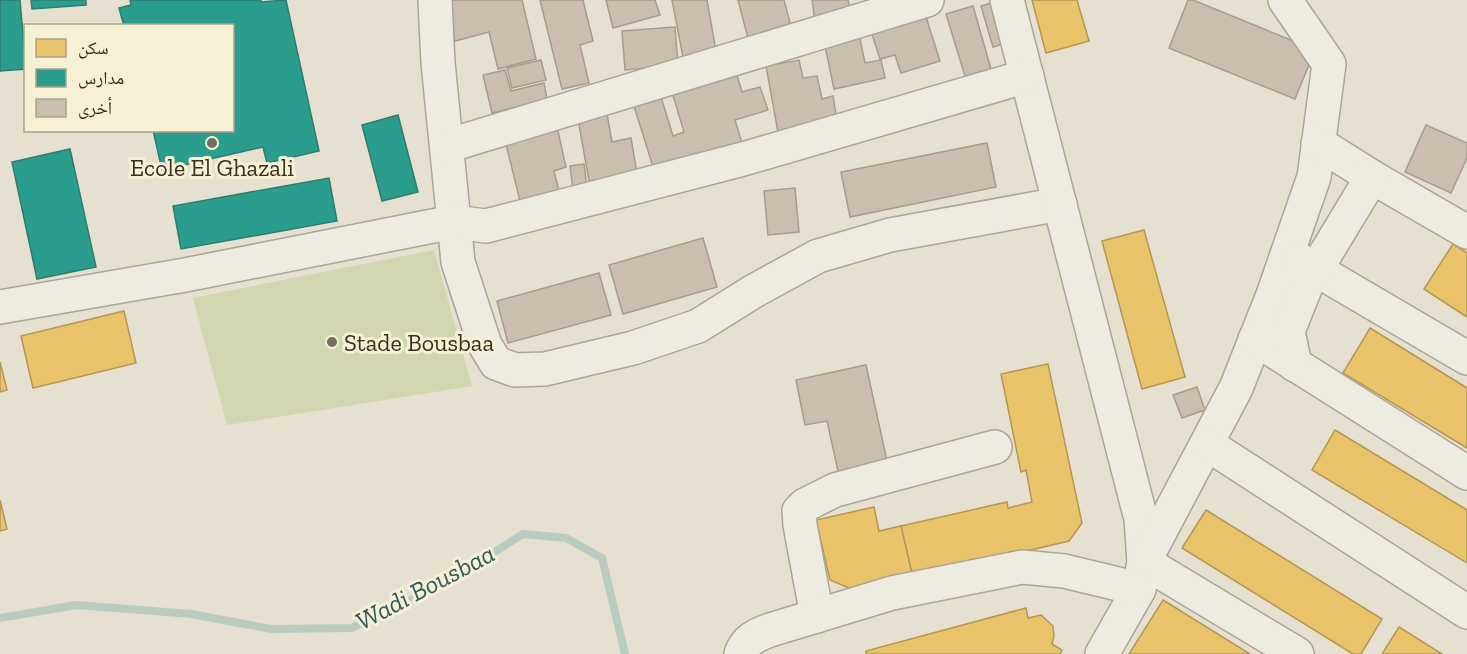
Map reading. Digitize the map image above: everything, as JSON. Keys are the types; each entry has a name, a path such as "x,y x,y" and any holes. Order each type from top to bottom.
{"street":[{"path":"435,0 438,63 458,262 485,345 496,363 514,370 545,369 633,348 698,326 754,291 818,256 890,235 1060,204"},
{"path":"447,146 927,0"},
{"path":"1007,0 1141,519 1142,576"},
{"path":"1102,654 1236,388 1314,177 1329,64 1285,0"},
{"path":"0,307 185,275 453,222 486,226 742,159 1027,76"},
{"path":"1318,143 1467,232"},
{"path":"1294,365 1288,331 1315,270 1372,177"},
{"path":"1288,252 1467,358"},
{"path":"1255,339 1467,473"},
{"path":"1207,444 1467,612"},
{"path":"817,616 800,525 799,511 805,505 835,490 995,447"},
{"path":"741,654 751,638 817,616 892,593 1022,567 1142,576 1297,654"}],"green space":[{"name":"Stade Bousbaa","path":"434,250 472,386 227,425 193,298"}],"building: سكن":[{"path":"1032,0 1077,0 1089,41 1046,53"},
{"path":"1144,230 1185,377 1142,389 1102,241"},
{"path":"1453,244 1467,253 1467,317 1424,289"},
{"path":"124,311 136,363 33,388 21,336"},
{"path":"1370,328 1467,388 1467,448 1343,373"},
{"path":"0,362 7,390 0,392"},
{"path":"1048,364 1082,523 1069,541 913,578 901,526 1007,502 1008,508 1032,502 1026,470 1021,472 1001,374"},
{"path":"1335,430 1467,510 1467,563 1312,470"},
{"path":"0,500 7,529 0,531"},
{"path":"874,507 879,531 901,526 913,578 856,591 830,580 816,520"},
{"path":"1206,510 1382,619 1361,654 1353,654 1182,548"},
{"path":"1163,600 1250,654 1129,654"},
{"path":"1026,608 1028,618 1041,615 1053,626 1052,644 1062,650 1060,654 866,654 866,651"},
{"path":"1399,627 1442,654 1382,654"}],"building: مدارس":[{"path":"0,0 20,0 24,69 0,71"},
{"path":"31,0 86,0 86,5 32,9"},
{"path":"130,0 261,0 261,2 286,0 319,151 267,163 263,147 162,170 153,132 234,132 234,24 123,24 119,8 131,5"},
{"path":"398,115 418,192 382,201 362,125"},
{"path":"70,149 96,267 37,279 12,162"},
{"path":"329,178 337,221 181,249 173,206"}],"building: أخرى":[{"path":"444,0 522,0 536,59 498,69 489,32 455,41"},
{"path":"540,0 583,0 593,41 580,45 589,83 562,89"},
{"path":"606,0 655,0 660,15 613,28"},
{"path":"672,0 707,0 716,51 683,57"},
{"path":"738,0 784,0 792,30 749,42"},
{"path":"812,0 848,0 851,16 815,21"},
{"path":"1188,0 1193,0 1315,50 1295,99 1169,48"},
{"path":"994,2 1006,43 993,47 981,6"},
{"path":"973,6 991,69 965,76 946,14"},
{"path":"926,17 940,61 901,73 895,55 880,59 872,34"},
{"path":"675,27 678,65 625,70 622,31"},
{"path":"859,34 865,63 881,60 885,78 834,89 824,41"},
{"path":"541,60 546,80 512,88 507,68"},
{"path":"799,60 803,78 817,76 822,99 833,96 837,121 778,132 766,66"},
{"path":"505,70 511,91 544,83 547,99 492,113 483,75"},
{"path":"736,72 742,92 760,87 768,110 735,120 742,143 654,170 634,106 661,97 673,136 684,132 672,92"},
{"path":"607,114 612,142 631,138 637,173 589,181 578,119"},
{"path":"1426,125 1467,143 1467,158 1451,193 1405,172"},
{"path":"557,127 566,167 554,171 560,195 521,205 505,140"},
{"path":"987,143 996,187 850,217 841,172"},
{"path":"584,164 587,188 573,190 570,166"},
{"path":"795,188 799,232 768,235 764,191"},
{"path":"703,238 717,287 623,314 609,265"},
{"path":"599,273 611,315 508,343 497,301"},
{"path":"866,365 889,470 840,480 827,421 805,425 796,380"},
{"path":"1197,387 1205,410 1182,418 1173,395"}],"waterway":[{"name":"Wadi Bousbaa","path":"0,618 76,605 191,614 271,629 352,628 446,583 523,534 566,538 602,558 625,654"}],"place":[{"name":"Ecole El Ghazali","path":"212,143"},
{"name":"Stade Bousbaa","path":"332,342"}]}
